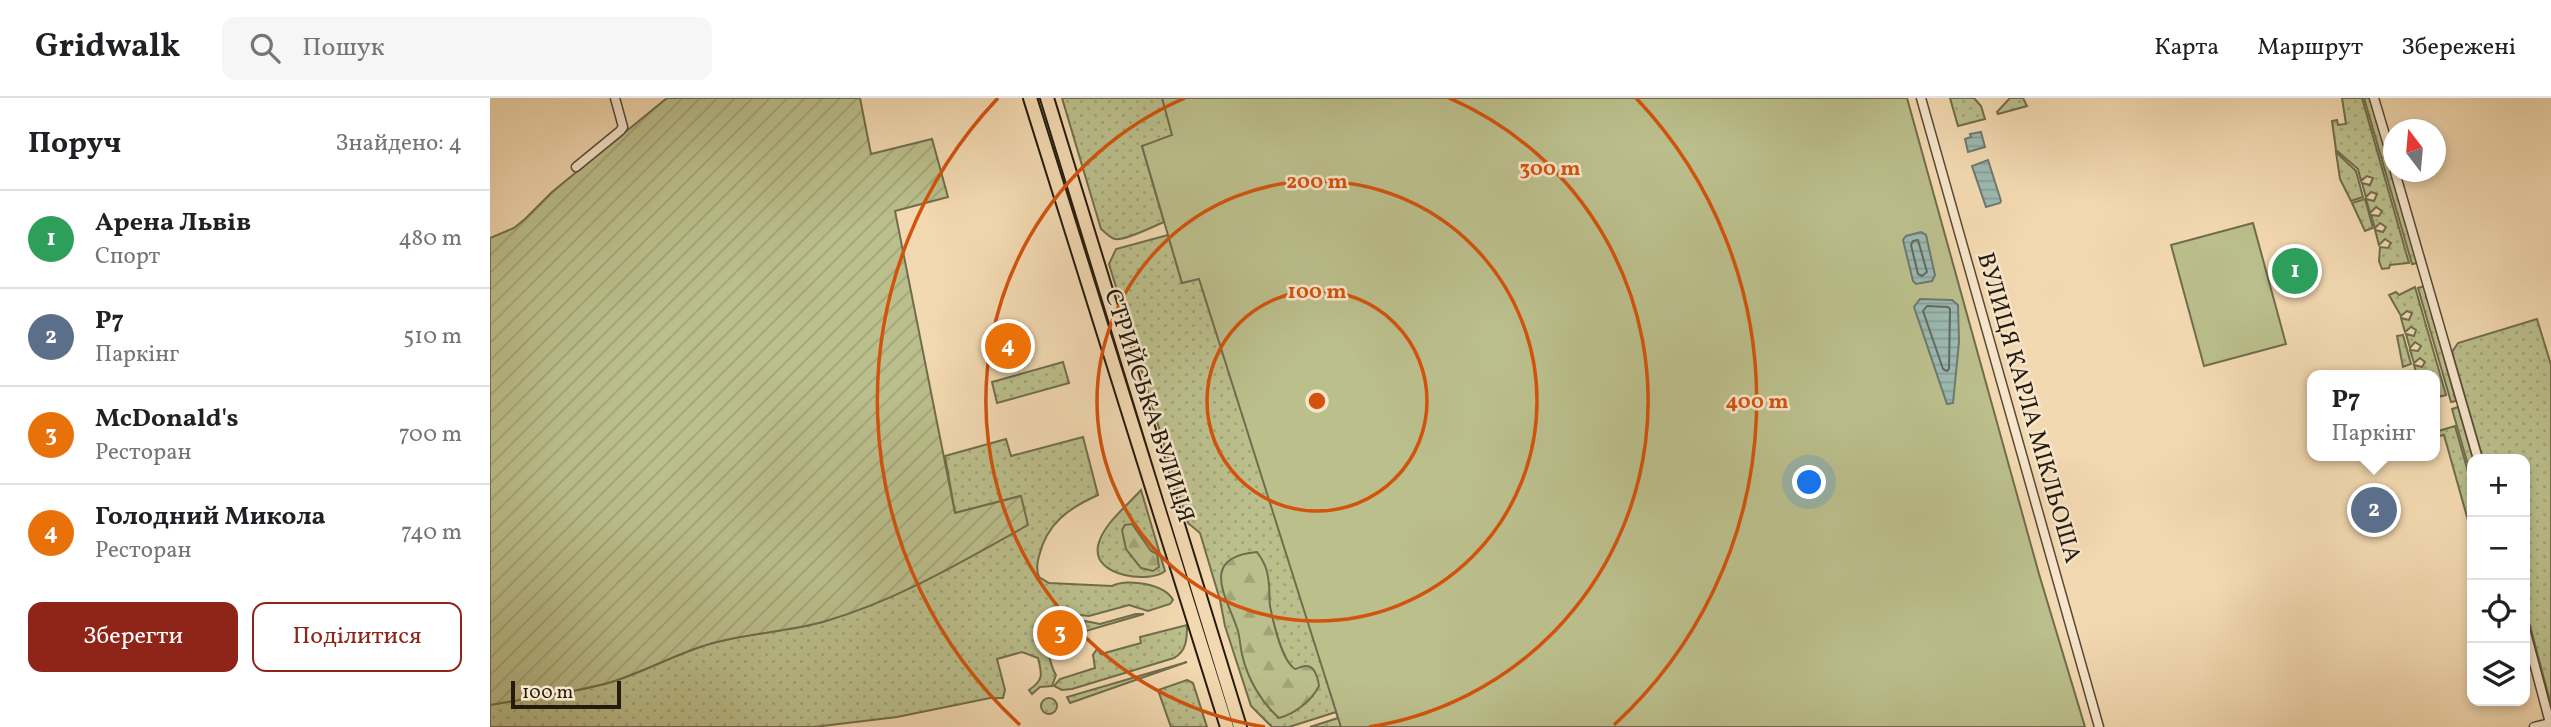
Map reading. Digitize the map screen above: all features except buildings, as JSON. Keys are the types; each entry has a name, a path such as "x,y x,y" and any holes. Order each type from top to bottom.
{"main road":[{"name":"СТРИЙСЬКА ВУЛИЦЯ","path":"1030,98 1227,727"},
{"name":"СТРИЙСЬКА ВУЛИЦЯ","path":"1047,98 1240,727"},
{"path":"1205,656 1219,652"}],"street":[{"path":"576,167 620,131 622,127 615,98"},
{"name":"ВУЛИЦЯ КАРЛА МІКЛЬОША","path":"1921,98 2099,727"},
{"path":"2374,98 2383,130"},
{"path":"2398,182 2476,454"},
{"path":"2529,643 2550,723 2534,727"}],"green space":[{"path":"667,98 860,98 871,154 932,139 948,197 895,211 955,513 1021,496 1028,525 930,579 853,612 810,625 716,642 597,686 490,705 490,238 514,228 552,192"},
{"path":"1035,98 1041,98 1086,243 1083,247 1079,245"},
{"path":"1062,98 1211,98 1203,200 1161,141 1142,146 1164,222 1125,238 1115,239 1109,236 1101,229"},
{"path":"1162,98 1907,98 2039,574 2085,727 1341,727 1199,279 1182,283 1142,146 1172,135"},
{"path":"1950,98 1974,98 1981,106 1985,119 1958,126"},
{"path":"2010,98 2023,98 2027,106 1998,114 1997,112"},
{"path":"2342,98 2362,98 2383,172 2383,182 2386,182 2409,263 2390,265 2389,268 2382,269 2379,261 2380,247 2388,248 2391,243 2385,239 2379,245 2375,230 2383,232 2386,227 2380,223 2375,228 2371,215 2379,216 2382,211 2376,207 2370,213 2366,199 2374,201 2377,194 2371,192 2366,197 2362,183 2370,185 2373,178 2367,176 2361,181 2358,169 2336,150 2332,121 2337,120 2338,125 2346,124"},
{"path":"2364,98 2370,98 2383,143 2383,164"},
{"path":"2336,152 2356,171 2363,197 2351,201 2340,179"},
{"path":"2388,182 2394,182 2418,263 2412,264"},
{"path":"2365,199 2373,228 2365,231 2352,203"},
{"path":"2253,223 2286,344 2204,366 2171,245"},
{"path":"1168,235 1182,283 1199,278 1460,727 1310,727 1338,718 1336,712 1289,727 1272,727 1251,706 1225,626 1200,533 1188,523 1109,264 1116,249"},
{"path":"1091,268 1095,271 1206,637 1202,635"},
{"path":"2424,286 2456,401 2451,402 2418,288"},
{"path":"2415,287 2439,370 2416,370 2414,365 2422,367 2425,362 2420,358 2414,363 2410,350 2418,351 2421,346 2415,342 2410,348 2406,334 2414,336 2416,330 2411,327 2405,332 2401,318 2409,320 2412,313 2407,311 2401,316 2389,295 2396,292 2399,295"},
{"path":"2537,319 2551,365 2551,705 2530,626 2530,454 2482,454 2452,352 2458,343"},
{"path":"2403,335 2411,364 2403,367 2397,336"},
{"path":"1063,362 1069,383 997,403 992,382"},
{"path":"2440,374 2446,395 2440,397"},
{"path":"2458,407 2472,454 2467,454 2467,462 2452,409"},
{"path":"2455,426 2467,468 2467,517 2444,435 2440,436 2440,430"},
{"path":"1083,437 1098,495 1069,511 1048,534 1039,556 1039,577 1049,583 1112,586 1145,584 1169,594 1173,600 1170,604 1148,611 1129,605 1089,616 1062,613 1045,619 1047,647 1056,675 1052,686 1040,687 1032,694 1029,690 1041,676 1038,658 1022,652 997,659 1005,690 1003,698 990,698 897,717 814,727 490,727 490,705 597,686 715,642 825,621 878,602 929,579 1027,525 1020,496 955,513 945,456 1006,439 1011,456"},
{"path":"1141,490 1165,571 1148,577 1113,571 1104,565 1099,557 1098,546 1104,531"},
{"path":"1132,524 1151,551 1157,554 1159,567 1153,571 1141,568 1126,549 1122,530 1125,525"},
{"path":"1257,552 1267,570 1271,613 1286,658 1295,669 1305,666 1311,668 1319,686 1302,706 1279,718 1261,697 1247,672 1238,631 1221,580 1222,570 1228,561 1239,555"},
{"path":"1144,614 1086,631 1085,621 1100,624"},
{"path":"1187,625 1184,648 1174,658 1072,689 1062,690 1054,686 1060,679 1095,668 1093,655 1097,649 1101,654 1141,643 1140,637"},
{"path":"1187,662 1070,703 1067,697"},
{"path":"1187,680 1193,683 1207,727 1171,727 1158,690"},
{"path":"1049,698 1055,700 1055,712 1049,714 1043,712 1041,706 1043,700"}],"water":[{"path":"1981,132 1985,147 1968,152 1965,139 1971,137 1970,134"},
{"path":"1988,160 2001,201 1986,207 1972,166"},
{"path":"1921,232 1926,235 1935,275 1932,281 1916,284 1903,240 1906,236"},
{"path":"1920,299 1952,300 1958,305 1959,342 1953,403 1947,404 1914,307"}],"place":[{"name":"Арена Львів","path":"2295,271"},
{"name":"Голодний Микола","path":"1008,346"},
{"name":"P7","path":"2374,510"},
{"name":"McDonald's","path":"1060,633"}]}
